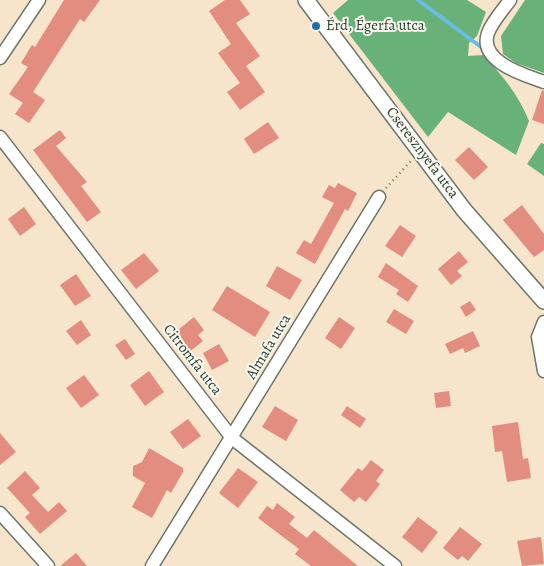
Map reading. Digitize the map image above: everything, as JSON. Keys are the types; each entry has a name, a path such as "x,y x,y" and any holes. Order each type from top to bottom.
{"street":[{"path":"0,58 39,0"},
{"name":"Cseresznyefa utca","path":"306,0 464,210 544,301"},
{"path":"510,0 489,31 486,40 488,48 510,70 544,82"},
{"name":"Citromfa utca","path":"0,137 232,438 395,566"},
{"name":"Almafa utca","path":"152,566 379,197"},
{"path":"544,322 538,337 544,371"},
{"path":"0,513 48,566"}],"path":[{"path":"379,197 420,150"}],"green space":[{"path":"348,0 467,0 486,12 477,36 469,43 468,56 483,55 509,86 525,111 529,121 516,155 448,112 428,137 333,13"},
{"path":"525,0 544,0 544,73 516,63 503,54 501,36"},
{"path":"541,143 544,144 544,176 527,164"}],"building":[{"path":"64,0 100,0 84,22 80,19 33,92 45,100 29,123 15,114 23,103 9,94 28,67 21,63 32,45 35,47"},
{"path":"225,0 240,0 250,14 236,23 260,56 246,66 265,92 240,110 227,92 240,83 218,53 231,44 209,11"},
{"path":"542,90 544,91 544,124 532,120"},
{"path":"268,122 279,138 254,154 244,139"},
{"path":"60,130 66,138 56,146 87,182 81,186 101,212 87,222 33,150"},
{"path":"469,147 488,167 474,180 455,160"},
{"path":"338,183 357,193 348,211 345,209 315,264 296,253 304,240 311,244 334,203 322,197 329,185 335,188"},
{"path":"522,205 544,234 544,250 534,257 503,220"},
{"path":"24,207 36,224 20,236 8,219"},
{"path":"400,225 416,236 402,257 385,246"},
{"path":"459,251 468,262 457,271 462,276 451,285 438,269"},
{"path":"144,253 159,271 136,289 121,270"},
{"path":"386,263 418,286 408,302 396,294 399,290 378,277"},
{"path":"277,266 302,280 290,300 266,286"},
{"path":"76,274 91,296 75,306 60,285"},
{"path":"227,286 270,312 255,337 212,310"},
{"path":"470,301 476,310 466,317 460,307"},
{"path":"394,309 414,321 406,334 386,322"},
{"path":"194,317 204,330 198,335 203,341 188,353 183,347 179,351 168,338"},
{"path":"339,317 355,328 341,349 325,338"},
{"path":"81,320 91,335 77,345 66,331"},
{"path":"473,331 480,346 465,353 463,348 450,354 445,344"},
{"path":"125,339 135,354 126,360 115,345"},
{"path":"219,344 229,361 212,370 203,353"},
{"path":"149,371 164,392 145,406 130,385"},
{"path":"84,375 99,395 81,408 66,388"},
{"path":"449,391 451,406 436,408 434,393"},
{"path":"275,406 298,420 286,441 262,427"},
{"path":"347,406 366,419 360,428 341,415"},
{"path":"188,419 201,436 183,449 170,432"},
{"path":"518,422 523,459 528,458 531,478 507,482 502,451 495,452 492,426"},
{"path":"0,433 16,452 0,465"},
{"path":"149,448 183,468 183,472 171,493 167,490 152,518 132,507 145,483 133,476 133,466 142,462"},
{"path":"371,460 384,470 376,481 380,484 366,502 359,497 354,502 340,490 358,468 362,471"},
{"path":"238,468 258,482 238,508 219,493"},
{"path":"25,471 40,488 32,495 48,512 59,502 67,511 40,534 25,517 30,513 7,488"},
{"path":"277,503 295,517 289,524 307,538 314,530 358,566 311,566 295,554 299,549 258,518 267,506 273,510"},
{"path":"418,517 438,532 422,553 402,537"},
{"path":"460,527 482,544 468,561 462,556 458,560 443,548"},
{"path":"541,537 544,564 522,566 517,541"},
{"path":"76,553 87,566 60,566"}],"waterway":[{"path":"418,0 485,50"}],"place":[{"name":"Érd, Égerfa utca","path":"316,26"}]}
